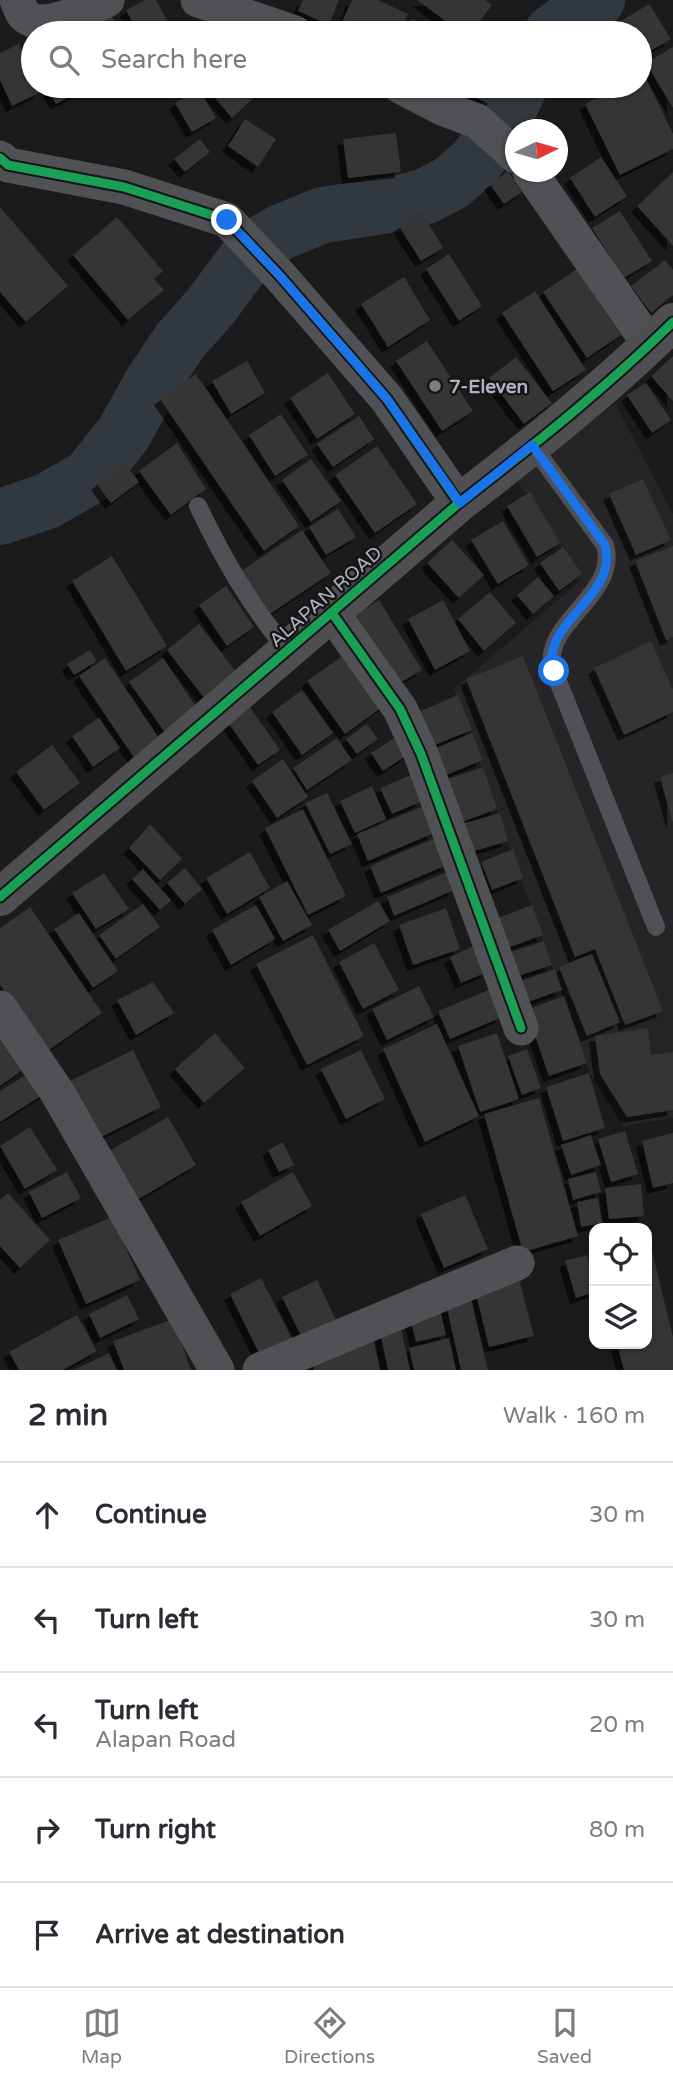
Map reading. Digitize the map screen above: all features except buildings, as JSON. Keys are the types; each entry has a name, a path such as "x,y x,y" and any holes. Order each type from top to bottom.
{"street":[{"path":"17,0 24,15 34,21"},
{"path":"54,21 107,0"},
{"path":"198,0 251,7 275,21"},
{"path":"423,98 477,121 505,146"},
{"path":"0,158 8,164 124,187 227,220 280,276 387,399 460,503"},
{"path":"538,182 662,333"},
{"name":"ALAPAN ROAD","path":"0,897 662,333"},
{"path":"332,612 400,709 421,754 521,1028"},
{"path":"0,1008 57,1092 217,1370"},
{"path":"260,1370 517,1263"}],"lane":[{"path":"532,445 605,545 609,558 606,572 560,636 552,653 554,671 656,927"},
{"path":"198,506 226,564 265,624 288,651"}],"shaded area":[{"path":"615,403 673,514 673,1118 623,1126 590,1074 454,689 581,580 533,501 515,480"}],"waterway":[{"path":"568,21 597,0"},
{"path":"0,517 47,501 89,477 124,433 151,384 180,341 211,306 254,248 281,232 323,215 395,204 426,196 451,183 475,162 497,134 514,98"}],"cycle path":[{"path":"0,158 8,165 124,187 227,220 280,276 387,399 459,503"},
{"path":"0,897 459,503 596,393 673,322"},
{"path":"332,613 400,709 421,754 521,1028"}],"place":[{"name":"7-Eleven","path":"435,386"}],"route":[{"path":"227,220 280,276 387,399 460,503 532,445 605,545 609,558 606,572 560,636 552,653 554,671"}]}
